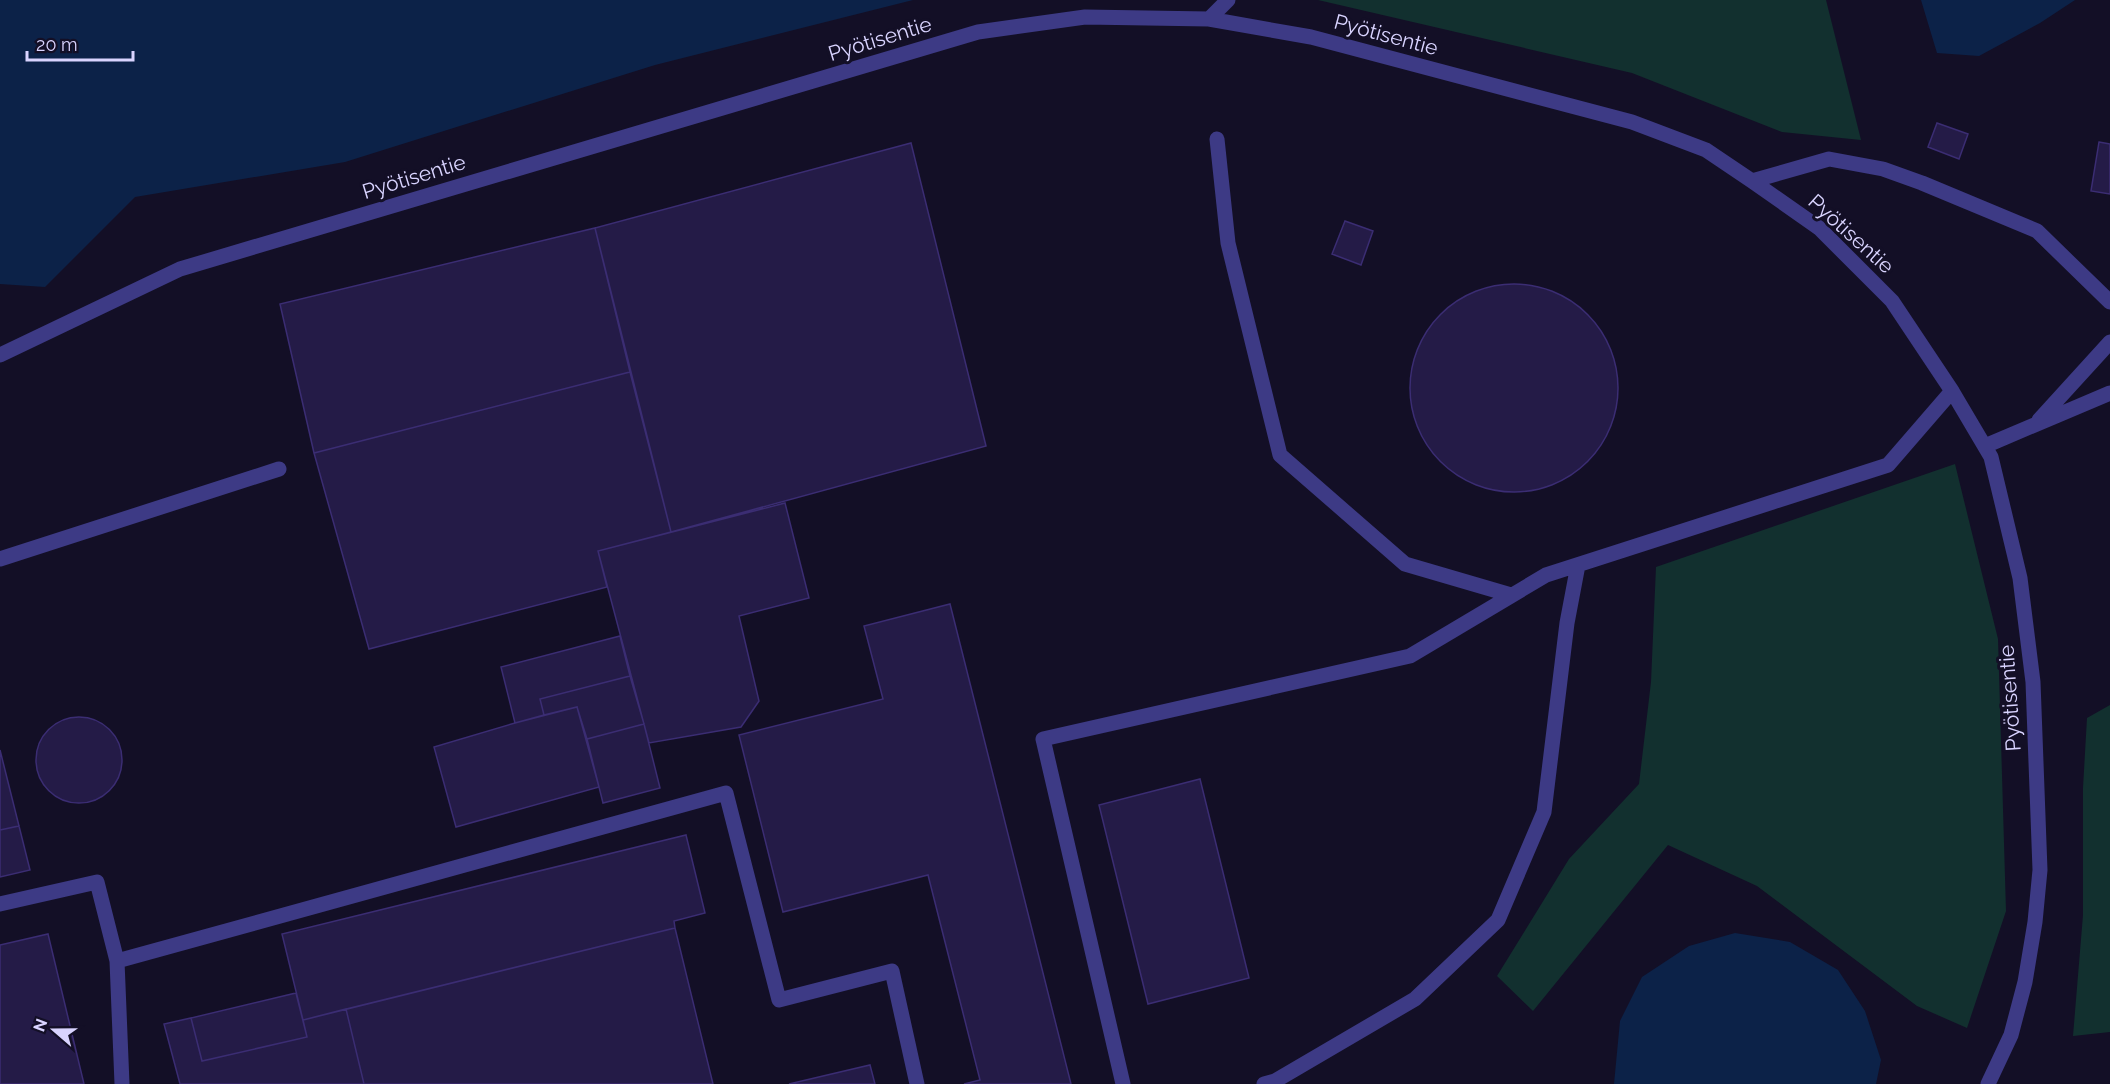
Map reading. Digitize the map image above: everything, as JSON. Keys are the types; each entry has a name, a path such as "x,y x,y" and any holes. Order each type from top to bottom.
{"street":[{"path":"1209,19 1228,0"},
{"name":"Pyötisentie","path":"0,355 180,269 978,32 1085,17 1209,19 1311,37 1632,122 1706,150 1819,228 1892,301 1952,391 1991,457 2020,578 2033,682 2040,870 2035,922 2025,982 2011,1035 1988,1084"},
{"path":"1216,139 1228,243 1280,455 1405,564 1511,595"},
{"path":"1752,181 1829,159 1883,169 2037,231 2110,302"},
{"path":"2035,425 2110,342"},
{"path":"1123,1084 1043,739 1410,656 1546,575 1888,465 1952,391"},
{"path":"1985,446 2110,393"},
{"path":"0,559 279,469"},
{"path":"1271,1083 1415,999 1498,920 1544,812 1567,623 1578,565"},
{"path":"117,961 726,793 779,1000 892,971 917,1084"},
{"path":"0,904 97,882 117,961 122,1084"}],"green space":[{"path":"1318,0 1826,0 1861,140 1782,132 1632,73"},
{"path":"1955,464 1998,639 2006,911 1967,1028 1917,1006 1757,886 1668,845 1533,1011 1497,976 1569,859 1639,784 1651,682 1656,567"},
{"path":"2110,705 2110,1032 2073,1036 2083,915 2083,788 2087,718"}],"water":[{"path":"0,0 913,0 655,65 345,162 135,197 45,287 0,284"},
{"path":"1921,0 2075,0 2040,23 1979,56 1937,53"},
{"path":"1735,933 1790,942 1838,970 1865,1011 1881,1060 1876,1084 1614,1084 1620,1021 1642,977 1689,946"}],"building":[{"path":"1937,123 1968,134 1959,159 1928,147"},
{"path":"2099,142 2110,144 2110,194 2091,191"},
{"path":"911,143 986,446 671,532 595,228"},
{"path":"1345,221 1373,231 1361,265 1332,254"},
{"path":"595,228 630,372 314,453 280,304"},
{"path":"1514,284 1534,286 1563,296 1594,322 1610,348 1616,368 1618,388 1616,408 1606,437 1580,468 1554,484 1534,490 1514,492 1494,490 1465,480 1434,454 1418,428 1412,408 1410,388 1412,368 1422,339 1448,308 1474,292 1494,286"},
{"path":"630,372 671,532 598,551 607,587 369,649 314,453"},
{"path":"785,503 809,598 739,616 759,701 741,727 649,743 598,551"},
{"path":"950,604 1071,1084 964,1084 980,1080 928,875 783,912 739,735 883,699 864,626"},
{"path":"620,636 630,676 540,699 544,715 515,723 501,667"},
{"path":"630,676 644,724 587,739 577,707 544,715 540,699"},
{"path":"577,707 599,787 456,827 434,747"},
{"path":"79,717 95,721 109,730 118,744 122,760 118,776 109,790 95,799 79,803 63,799 49,790 40,776 36,760 40,744 49,730 63,721"},
{"path":"644,724 660,788 603,803 587,739"},
{"path":"0,750 19,826 0,830"},
{"path":"1200,779 1249,978 1148,1004 1099,805"},
{"path":"19,826 30,870 0,877 0,830"},
{"path":"686,835 705,913 674,921 675,928 303,1020 282,934"},
{"path":"675,928 713,1084 364,1084 346,1009"},
{"path":"48,934 84,1084 0,1084 0,945"},
{"path":"296,993 307,1037 202,1061 191,1018"},
{"path":"346,1009 364,1084 180,1084 164,1024 191,1018 202,1061 307,1037 303,1020"},
{"path":"870,1065 875,1084 789,1084"}]}
